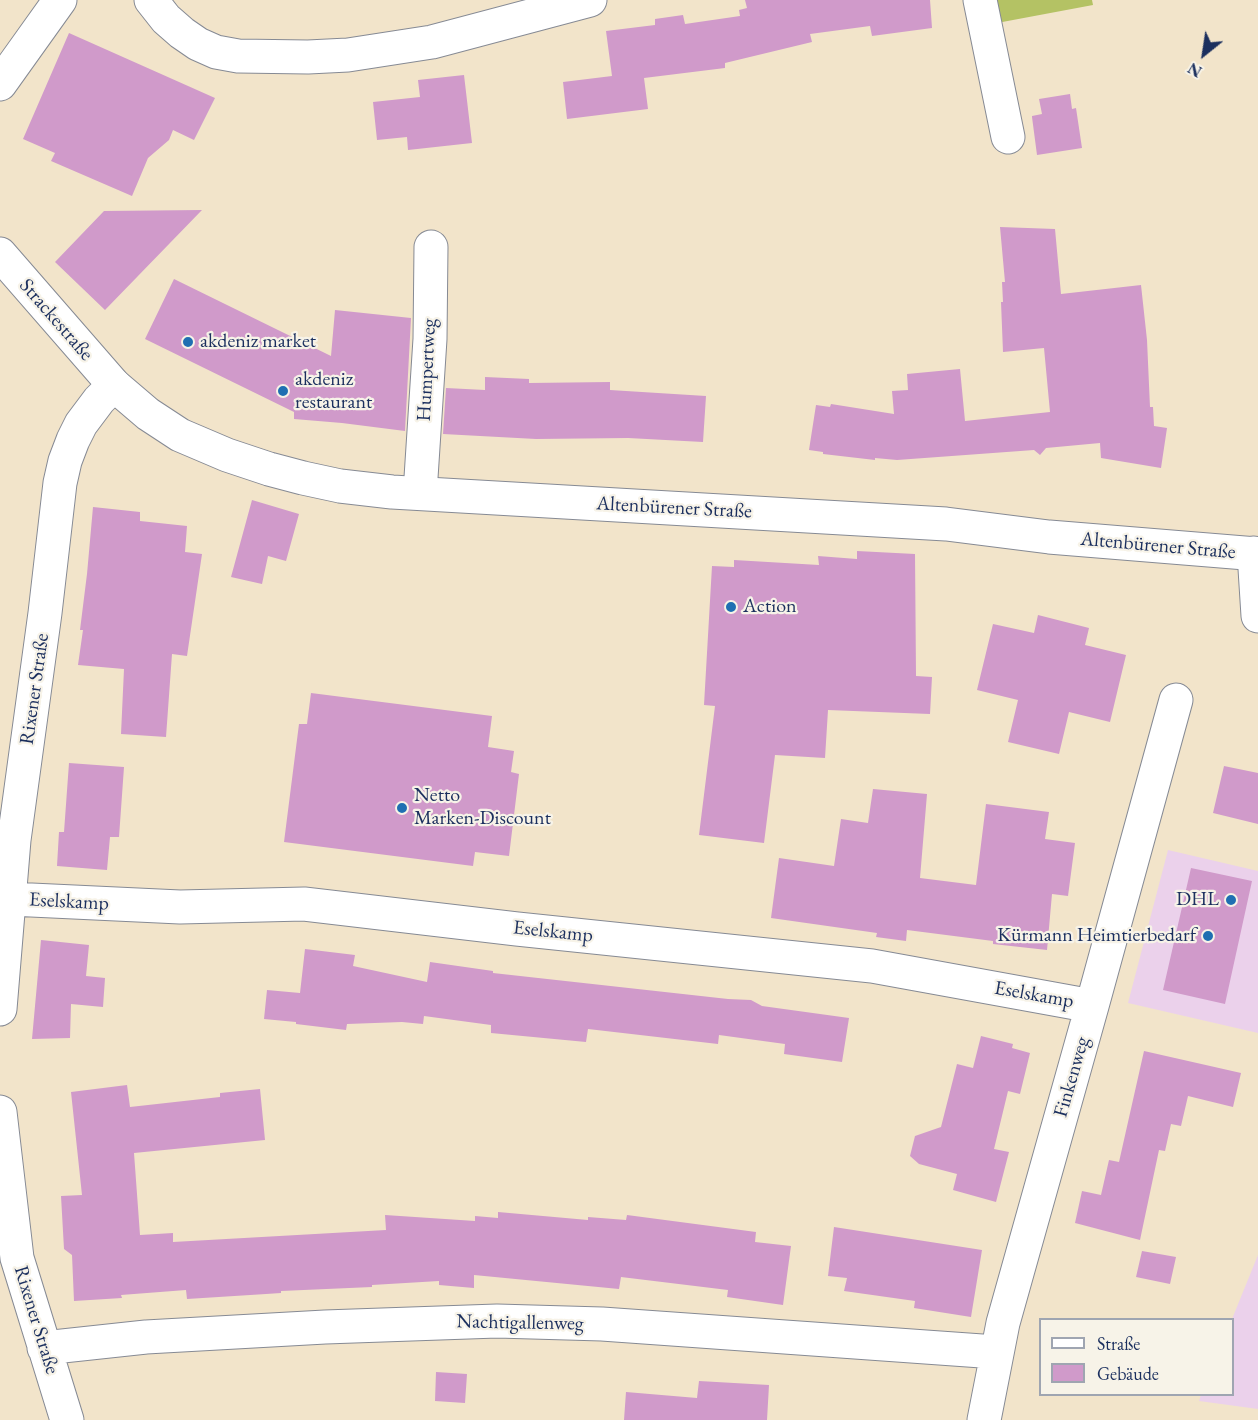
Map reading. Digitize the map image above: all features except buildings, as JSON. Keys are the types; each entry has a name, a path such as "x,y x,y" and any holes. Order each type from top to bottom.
{"street":[{"path":"0,84 60,0"},
{"path":"151,0 166,19 182,33 216,52 238,56 296,57 348,55 432,42 590,0"},
{"path":"980,0 1008,137"},
{"name":"Humpertweg","path":"420,493 430,339 431,247"},
{"name":"Strackestraße","path":"0,254 114,385"},
{"name":"Altenbürener Straße","path":"114,385 163,425 180,435 227,455 291,475 340,486 392,492 946,524 1049,537 1256,554"},
{"name":"Rixener Straße","path":"0,1009 10,899 7,839 45,613 60,483 65,461 81,424 114,385"},
{"path":"1256,554 1258,616"},
{"name":"Finkenweg","path":"984,1420 1003,1323 1176,700"},
{"name":"Eselskamp","path":"10,899 180,907 304,904 872,966 1092,1006"},
{"name":"Rixener Straße","path":"0,1112 8,1259 44,1348 67,1420"},
{"name":"Nachtigallenweg","path":"44,1348 170,1336 325,1327 496,1321 602,1324 996,1352"}],"shaded area":[{"path":"1168,850 1258,871 1258,1033 1128,1003"},
{"path":"1258,1255 1258,1409 1199,1401 1201,1396 1234,1396 1232,1318"}],"green space":[{"path":"992,0 1092,0 1093,5 997,23"}],"place":[{"name":"akdeniz market","path":"188,342"},
{"name":"akdeniz restaurant","path":"283,391"},
{"name":"Action","path":"731,607"},
{"name":"Netto Marken-Discount","path":"402,808"},
{"name":"DHL","path":"1231,900"},
{"name":"Kürmann Heimtierbedarf","path":"1208,936"}]}
